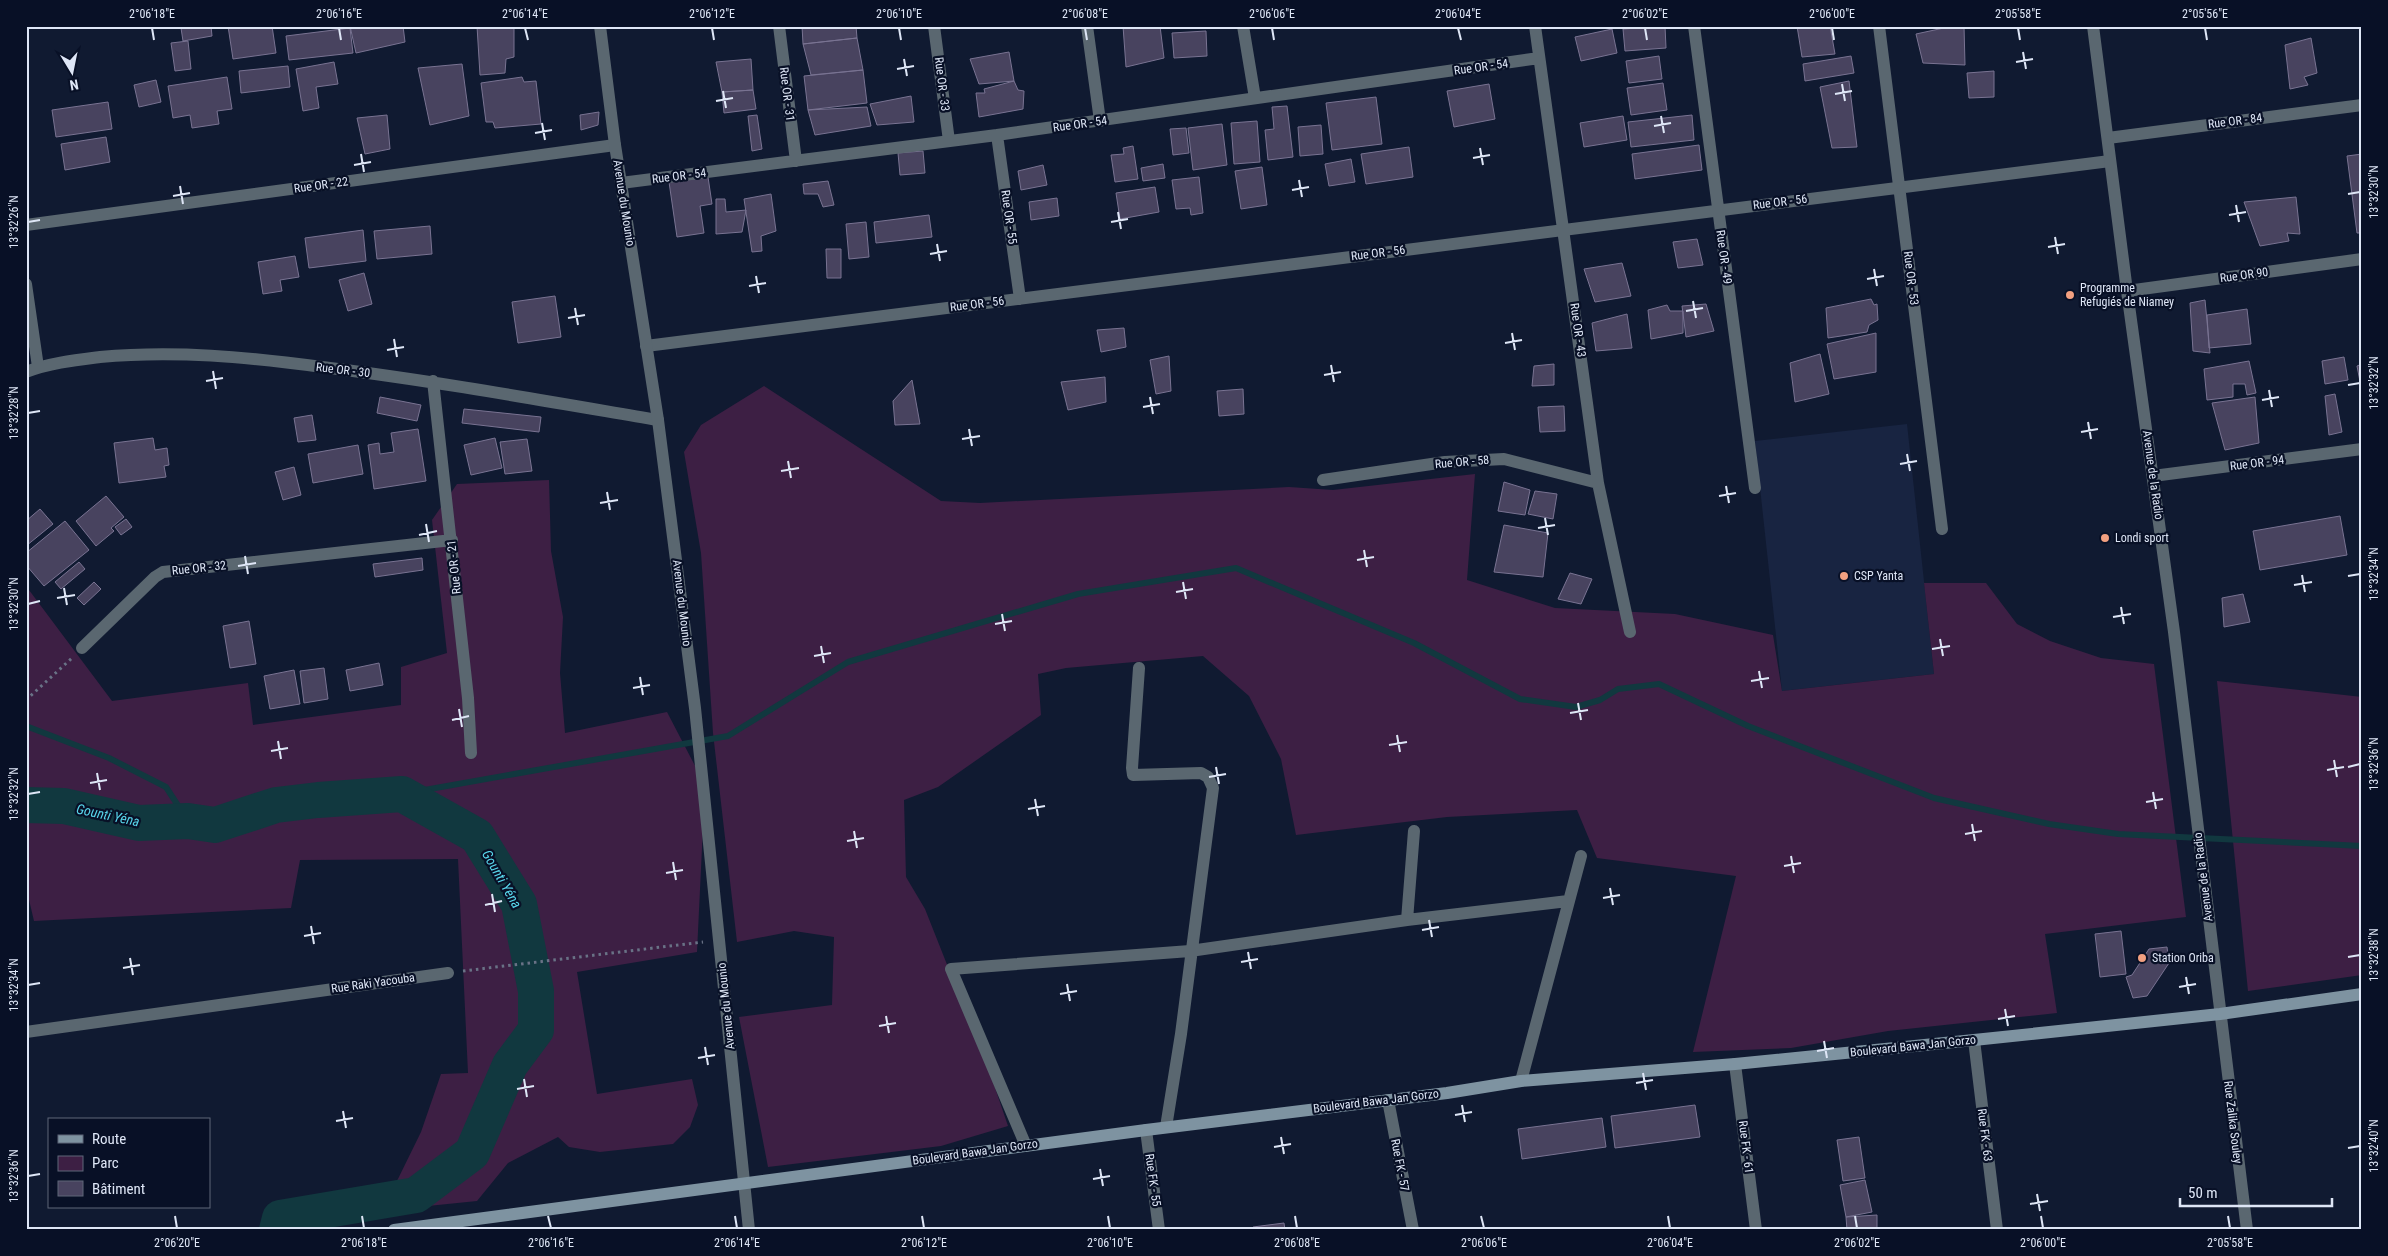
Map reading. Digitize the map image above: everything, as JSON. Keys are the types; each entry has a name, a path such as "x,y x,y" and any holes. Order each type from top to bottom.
{"main road":[{"name":"Boulevard Bawa Jan Gorzo","path":"394,1230 1521,1081 1735,1064 1974,1040 2220,1014 2362,994"}],"street":[{"name":"Avenue du Mounio","path":"600,26 615,145 658,420 705,785 749,1230"},
{"name":"Rue OR - 31","path":"778,26 796,161"},
{"name":"Rue OR - 33","path":"934,26 949,141"},
{"path":"1087,26 1100,121"},
{"path":"1243,26 1255,98"},
{"name":"Rue OR - 43","path":"1535,26 1565,230 1598,483 1630,632"},
{"name":"Rue OR - 49","path":"1694,26 1755,488"},
{"name":"Rue OR - 53","path":"1880,26 1942,529"},
{"name":"Avenue de la Radio","path":"2094,26 2110,161 2153,476 2220,1014"},
{"name":"Rue OR - 54","path":"621,183 1100,121 1539,58"},
{"name":"Rue OR - 84","path":"2108,138 2362,105"},
{"name":"Rue OR - 55","path":"997,135 1020,298"},
{"name":"Rue OR - 22","path":"26,225 615,145"},
{"name":"Rue OR - 56","path":"646,346 2110,161"},
{"name":"Rue OR 90","path":"2127,290 2362,259"},
{"path":"26,284 32,369"},
{"name":"Rue OR - 30","path":"32,369 88,359 135,354 188,353 241,357 433,381 658,420"},
{"name":"Rue OR - 21","path":"433,381 452,540 468,698 471,753"},
{"name":"Rue OR - 94","path":"2153,476 2362,449"},
{"name":"Rue OR - 58","path":"1323,480 1446,462 1504,459 1598,483"},
{"name":"Rue OR - 32","path":"82,648 155,577 163,572 452,540"},
{"path":"1139,668 1132,768 1134,775 1201,773 1208,777 1213,788 1190,951 1181,1034 1166,1127"},
{"path":"1407,920 1414,831"},
{"path":"1521,1081 1581,856"},
{"path":"1026,1146 951,969 1190,951 1407,920 1568,901"},
{"name":"Rue Raki Yacouba","path":"26,1032 448,973"},
{"name":"Rue Zalika Souley","path":"2220,1014 2247,1230"},
{"name":"Rue FK - 63","path":"1974,1040 1997,1230"},
{"name":"Rue FK - 61","path":"1735,1064 1756,1230"},
{"name":"Rue FK - 57","path":"1388,1100 1413,1230"},
{"name":"Rue FK - 55","path":"1146,1130 1160,1230"}],"path":[{"path":"26,700 82,648"},
{"path":"448,973 720,940"}],"shaded area":[{"path":"1907,424 1934,674 1782,691 1755,441"}],"green space":[{"path":"764,386 941,501 980,503 1289,487 1333,490 1475,474 1467,580 1555,608 1675,614 1773,635 1782,691 1934,674 1924,583 1986,583 2017,624 2050,641 2101,658 2154,664 2186,917 2045,934 2057,1013 1888,1031 1791,1048 1693,1052 1736,876 1597,858 1577,810 1447,817 1296,835 1281,759 1249,696 1203,656 1066,668 1038,674 1041,715 938,787 904,800 906,877 925,909 990,1073 1008,1126 941,1146 768,1167 739,1017 832,1005 834,937 794,931 737,942 713,733 701,553 684,452 701,425"},
{"path":"549,480 551,551 563,617 560,673 565,733 667,712 705,785 697,952 577,972 597,1094 692,1079 698,1105 690,1127 673,1144 600,1152 569,1147 558,1137 508,1163 477,1201 359,1213 266,1227 268,1214 395,1185 421,1132 441,1074 468,1073 458,859 300,860 291,908 34,921 26,887 26,586 112,701 248,683 253,725 401,705 401,667 447,653 432,520 457,484"},
{"path":"2217,681 2362,697 2362,975 2248,991"}],"building":[{"path":"211,26 212,36 183,41 181,28"},
{"path":"228,26 272,26 276,53 233,59"},
{"path":"350,26 403,26 405,42 356,53"},
{"path":"477,26 514,26 514,57 506,59 505,73 480,75"},
{"path":"802,26 856,26 857,38 803,44"},
{"path":"1123,26 1160,26 1164,58 1126,67"},
{"path":"1665,26 1666,48 1625,51 1623,29"},
{"path":"1797,26 1830,26 1835,54 1802,57"},
{"path":"1953,26 1964,26 1965,65 1923,63 1916,34"},
{"path":"350,28 353,53 289,60 286,36"},
{"path":"1612,29 1617,53 1581,61 1575,37"},
{"path":"1206,31 1207,56 1174,58 1172,33"},
{"path":"857,38 863,70 811,75 803,44"},
{"path":"2311,38 2317,73 2304,77 2308,85 2290,89 2285,45"},
{"path":"188,41 191,69 175,71 171,43"},
{"path":"1009,52 1014,81 979,84 970,59"},
{"path":"1659,56 1662,79 1629,83 1626,61"},
{"path":"1851,56 1854,73 1805,81 1803,64"},
{"path":"751,59 753,90 722,92 716,62"},
{"path":"334,62 338,84 316,87 319,108 303,111 296,69"},
{"path":"462,64 469,116 430,125 418,68"},
{"path":"288,66 290,87 241,93 239,71"},
{"path":"863,70 867,103 808,110 804,76"},
{"path":"1994,71 1994,97 1969,98 1967,73"},
{"path":"227,77 232,109 217,111 219,124 192,128 190,115 173,118 168,86"},
{"path":"522,77 524,82 536,81 541,124 495,128 493,122 486,122 481,83"},
{"path":"156,80 161,102 139,107 134,85"},
{"path":"1014,81 1018,90 1024,91 1023,109 979,117 976,93 985,93 984,89"},
{"path":"1849,81 1857,147 1832,148 1820,87"},
{"path":"1663,83 1667,110 1631,115 1627,88"},
{"path":"1489,84 1495,119 1454,127 1447,91"},
{"path":"753,90 756,109 724,113 722,92"},
{"path":"911,96 914,122 877,125 870,104"},
{"path":"1376,97 1382,144 1332,150 1326,103"},
{"path":"108,102 112,129 56,137 52,110"},
{"path":"1287,106 1293,157 1268,160 1265,130 1274,129 1272,107"},
{"path":"867,107 871,126 815,135 808,110"},
{"path":"599,112 598,125 581,130 580,115"},
{"path":"387,115 390,149 365,154 357,118"},
{"path":"757,115 762,149 752,151 748,116"},
{"path":"1692,115 1694,140 1631,147 1628,122"},
{"path":"1623,116 1627,140 1584,147 1580,123"},
{"path":"1257,121 1260,162 1234,164 1231,123"},
{"path":"1222,124 1227,165 1193,170 1188,128"},
{"path":"1321,125 1323,154 1300,156 1298,127"},
{"path":"1186,128 1189,153 1173,155 1170,129"},
{"path":"106,137 110,162 65,170 61,144"},
{"path":"1699,145 1702,170 1635,179 1632,154"},
{"path":"1133,146 1138,179 1115,182 1111,155 1124,154 1123,148"},
{"path":"1409,147 1413,177 1366,184 1361,154"},
{"path":"923,151 925,173 900,175 898,153"},
{"path":"2362,154 2362,233 2357,233 2347,156"},
{"path":"1351,159 1355,182 1329,186 1325,164"},
{"path":"1163,164 1165,178 1143,181 1141,168"},
{"path":"1043,165 1047,185 1021,190 1018,171"},
{"path":"1262,167 1267,205 1241,209 1235,171"},
{"path":"708,177 712,204 700,206 704,233 677,237 669,182"},
{"path":"1199,177 1203,213 1191,215 1190,208 1176,209 1172,180"},
{"path":"828,181 834,205 823,207 818,194 804,194 803,184"},
{"path":"1155,187 1159,212 1120,219 1116,193"},
{"path":"771,194 776,231 761,236 762,251 752,252 744,199"},
{"path":"2296,197 2300,234 2287,233 2289,241 2260,246 2244,202"},
{"path":"1057,198 1059,216 1031,220 1029,202"},
{"path":"716,199 725,199 726,212 746,210 742,232 716,234"},
{"path":"929,215 932,237 876,243 874,222"},
{"path":"866,222 869,257 849,259 846,224"},
{"path":"430,226 432,254 377,259 374,231"},
{"path":"363,230 366,261 309,268 305,238"},
{"path":"1697,239 1703,265 1678,268 1673,242"},
{"path":"826,249 841,249 841,278 827,278"},
{"path":"295,256 299,277 280,280 282,291 263,294 258,262"},
{"path":"1622,263 1631,296 1595,302 1584,269"},
{"path":"364,273 372,304 348,311 339,280"},
{"path":"555,296 561,337 518,343 512,302"},
{"path":"1871,299 1874,305 1877,304 1878,320 1869,325 1867,332 1828,338 1826,308"},
{"path":"2205,300 2210,353 2193,351 2190,303"},
{"path":"1706,304 1714,331 1686,337 1682,306"},
{"path":"1667,305 1670,311 1683,311 1683,333 1651,339 1648,310"},
{"path":"2247,309 2251,344 2209,348 2207,315"},
{"path":"1627,314 1632,348 1596,351 1592,323"},
{"path":"1124,328 1126,347 1101,352 1097,330"},
{"path":"1876,333 1876,372 1834,379 1827,344"},
{"path":"1820,354 1829,394 1795,402 1790,363"},
{"path":"1169,356 1171,391 1156,394 1150,360"},
{"path":"2344,357 2348,380 2325,384 2322,361"},
{"path":"2249,361 2256,393 2247,395 2245,384 2233,384 2233,397 2207,400 2204,369"},
{"path":"1554,364 1554,385 1532,386 1534,366"},
{"path":"2362,364 2362,392 2357,366"},
{"path":"1105,377 1106,402 1068,410 1061,382"},
{"path":"912,380 920,424 895,425 893,401"},
{"path":"1243,389 1244,414 1219,416 1217,391"},
{"path":"2335,394 2342,432 2329,435 2325,396"},
{"path":"380,397 421,405 417,421 377,413"},
{"path":"2255,397 2259,443 2225,450 2212,403"},
{"path":"1564,406 1565,431 1540,432 1538,407"},
{"path":"464,409 541,417 539,432 462,423"},
{"path":"312,415 316,440 298,442 294,418"},
{"path":"418,429 426,481 374,489 368,445 379,443 380,454 394,452 391,433"},
{"path":"153,438 155,450 167,448 169,465 164,466 166,477 119,483 114,443"},
{"path":"495,438 502,468 471,475 464,445"},
{"path":"527,439 532,471 505,474 500,442"},
{"path":"358,445 363,474 313,483 308,454"},
{"path":"294,467 301,495 283,500 275,472"},
{"path":"1504,482 1530,490 1525,515 1498,511"},
{"path":"1535,491 1557,494 1553,519 1528,514"},
{"path":"106,496 124,517 111,528 114,531 96,546 76,521"},
{"path":"40,509 53,524 26,546 26,521"},
{"path":"2340,516 2347,555 2260,570 2253,531"},
{"path":"126,519 132,527 121,535 115,527"},
{"path":"65,521 89,550 44,586 26,565 26,553"},
{"path":"1504,525 1548,533 1543,577 1494,572"},
{"path":"422,558 423,570 375,577 373,564"},
{"path":"79,562 85,569 61,589 55,582"},
{"path":"1570,573 1592,579 1581,604 1558,599"},
{"path":"94,582 101,589 84,605 77,598"},
{"path":"2243,594 2250,622 2224,627 2222,598"},
{"path":"249,621 256,664 230,668 223,626"},
{"path":"379,663 383,685 350,691 346,670"},
{"path":"324,668 328,699 304,703 300,671"},
{"path":"294,670 300,704 270,709 264,676"},
{"path":"2121,931 2126,974 2100,977 2095,934"},
{"path":"2167,947 2169,963 2147,996 2133,998 2126,977 2132,975 2149,949"},
{"path":"1695,1105 1700,1137 1615,1148 1611,1116"},
{"path":"1602,1118 1606,1147 1522,1159 1518,1129"},
{"path":"1859,1137 1865,1178 1843,1181 1837,1140"},
{"path":"1865,1180 1872,1212 1846,1217 1840,1185"},
{"path":"1877,1215 1877,1230 1847,1230 1846,1217"},
{"path":"1284,1223 1285,1230 1254,1230 1253,1227"}],"waterway":[{"path":"402,794 728,736 848,662 1078,594 1236,568 1414,643 1520,699 1576,707 1600,700 1618,689 1659,684 1748,726 1934,798 2049,824 2118,834 2362,846"},
{"path":"26,726 109,758 166,787 188,821"},
{"name":"Gounti Yéna","path":"26,805 64,806 139,823 188,821 215,825 276,805 402,794 477,836 519,904 536,991 536,1030 510,1065 472,1153 416,1195 280,1218 277,1230"}],"place":[{"name":"Programme Refugiés de Niamey","path":"2070,295"},
{"name":"Londi sport","path":"2105,538"},
{"name":"CSP Yanta","path":"1844,576"},
{"name":"Station Oriba","path":"2142,958"}]}
